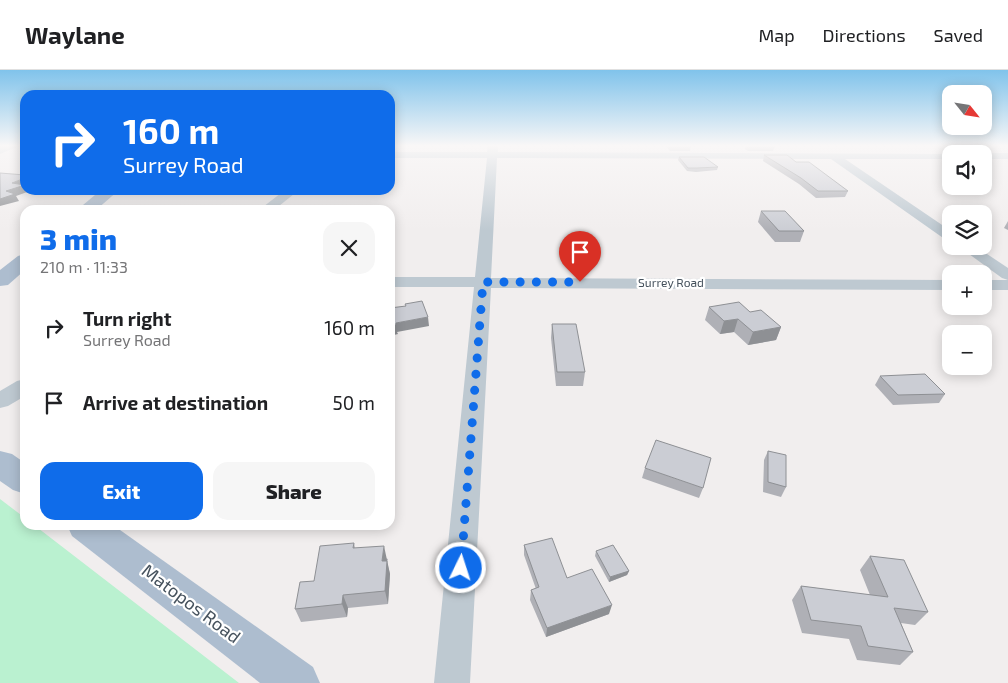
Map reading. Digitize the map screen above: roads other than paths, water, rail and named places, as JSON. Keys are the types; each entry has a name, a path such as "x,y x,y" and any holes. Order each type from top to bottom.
{"main road":[{"path":"92,205 105,195"},
{"path":"0,280 20,264"},
{"path":"0,463 20,477"},
{"name":"Matopos Road","path":"92,530 298,683"}],"street":[{"path":"452,683 490,174"},
{"path":"858,174 942,231"},
{"path":"273,205 286,195"},
{"path":"978,255 1008,275"},
{"name":"Surrey Road","path":"395,282 942,285"},
{"path":"992,285 1008,285"},
{"path":"0,401 20,389"}]}
